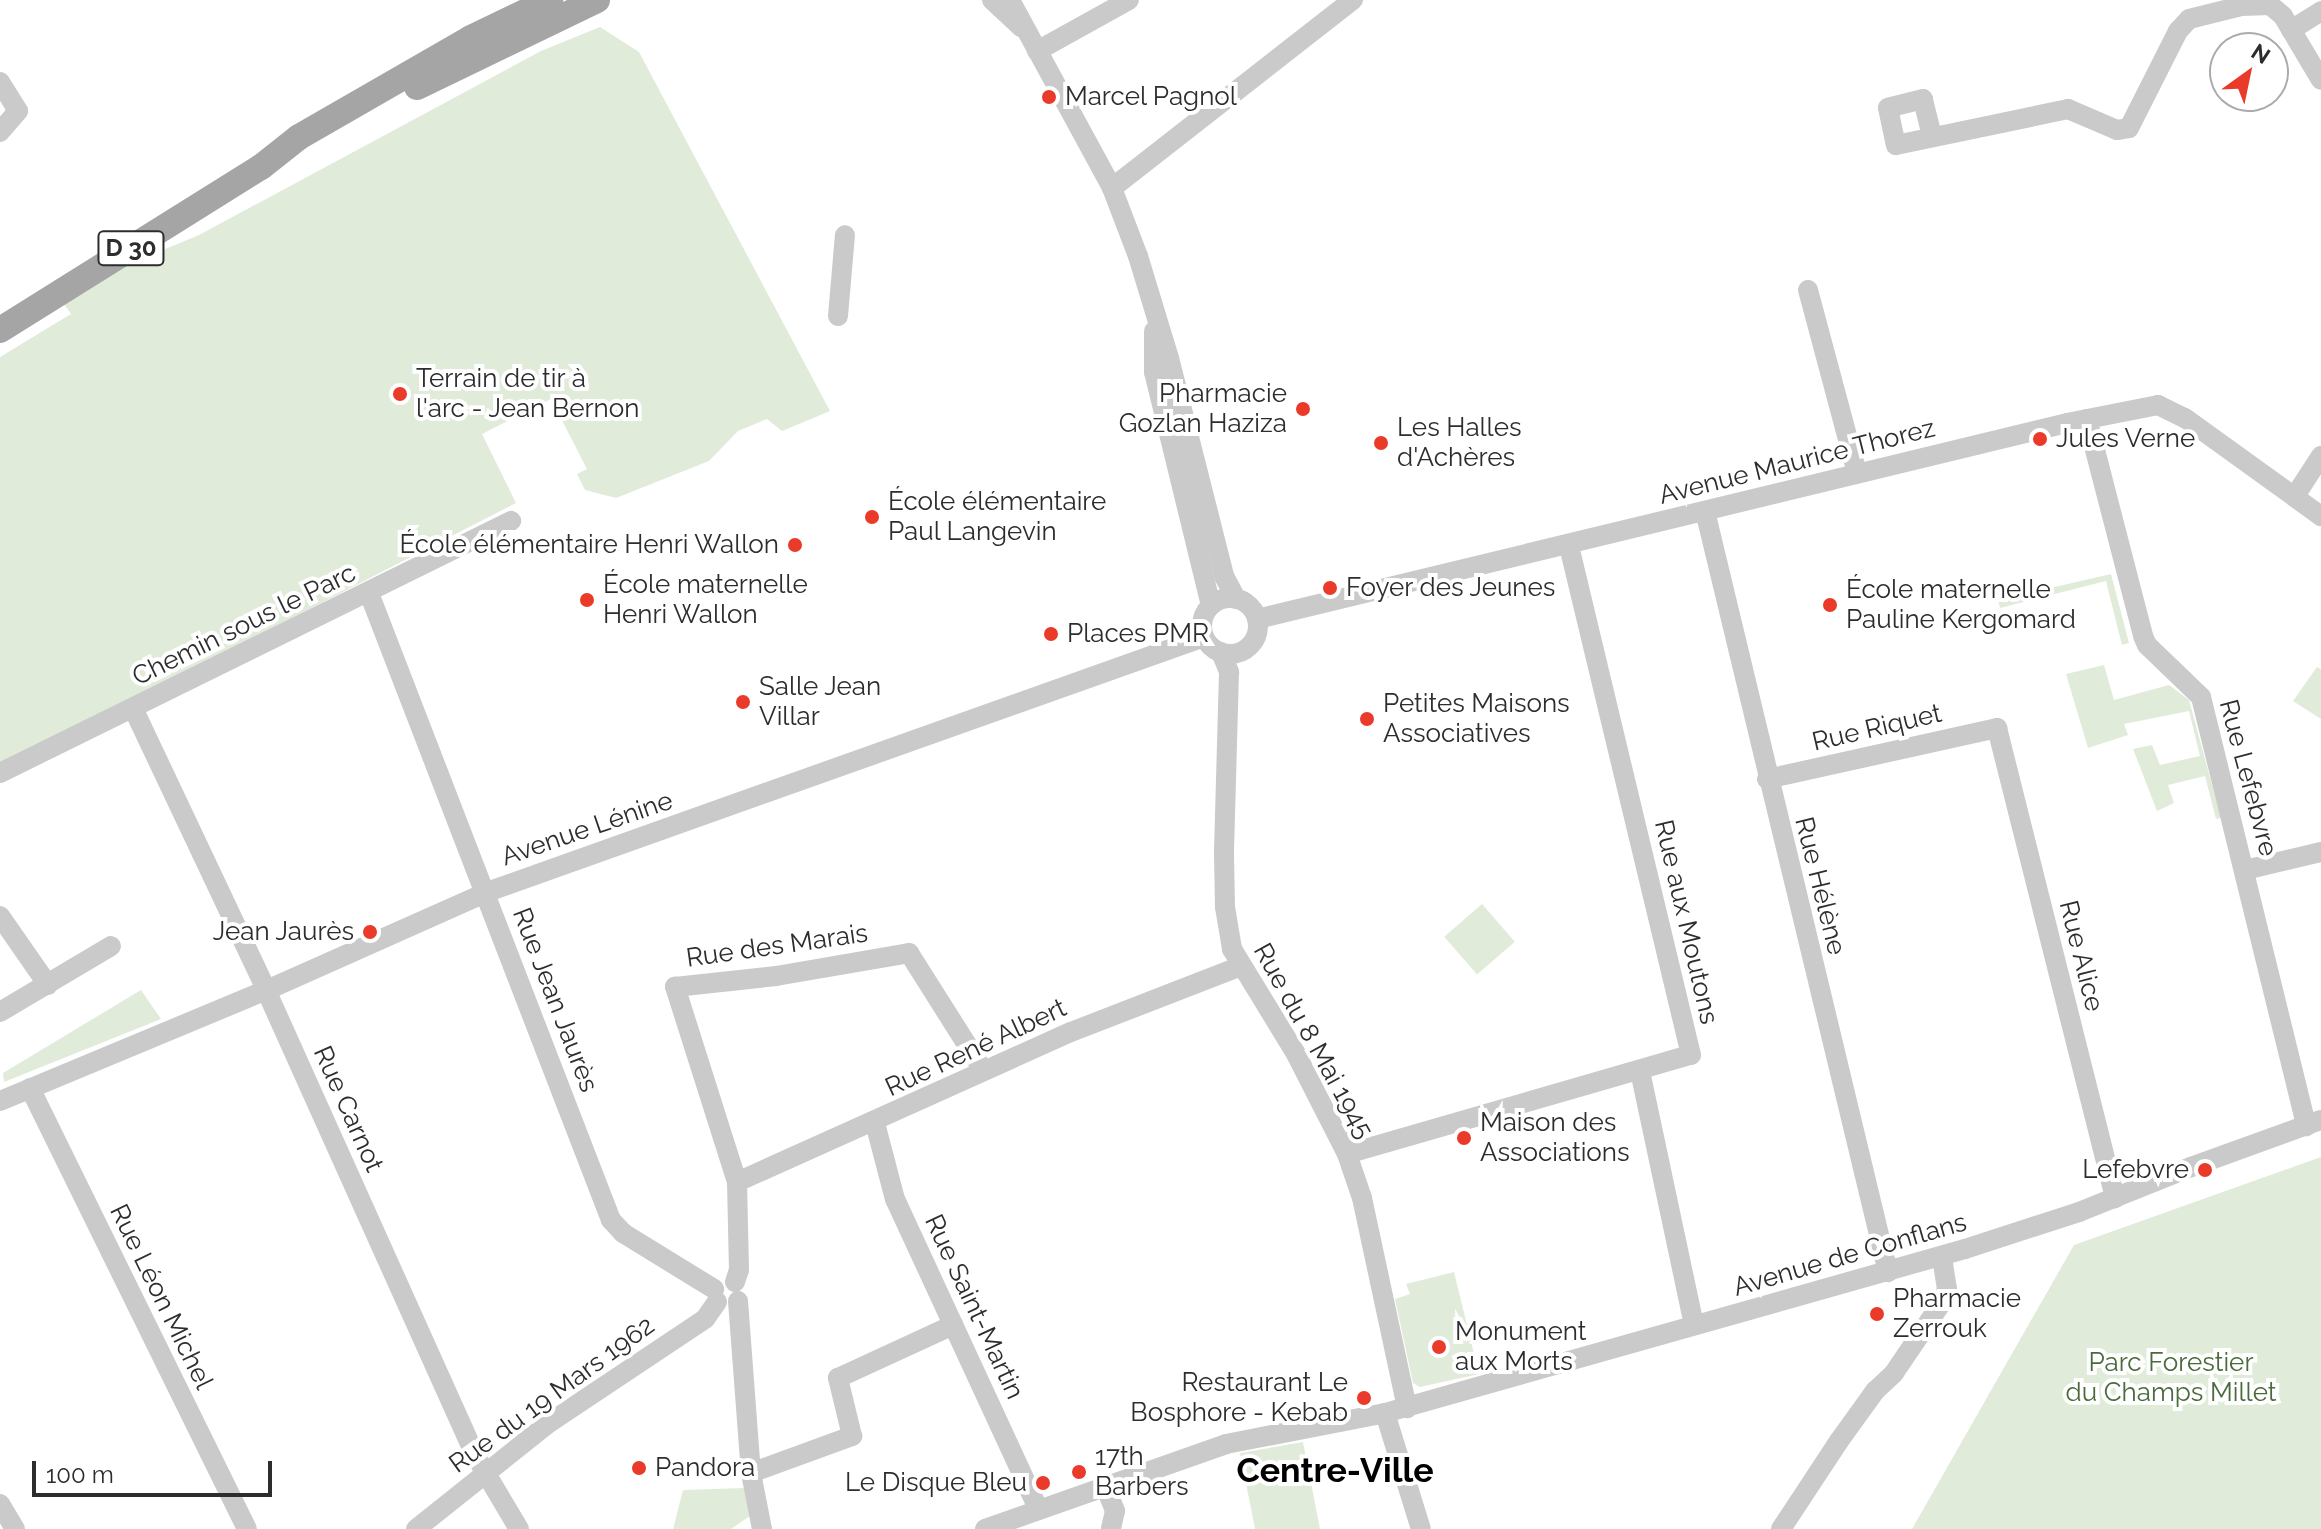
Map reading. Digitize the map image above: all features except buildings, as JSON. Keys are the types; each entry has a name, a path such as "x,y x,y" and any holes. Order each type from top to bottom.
{"main road":[{"name":"D 30","path":"261,167 299,137 346,108 471,38 550,0"},
{"name":"D 30","path":"0,330 261,167 597,0"}],"street":[{"path":"992,0 1025,30"},
{"path":"1010,0 1112,188 1138,256 1169,358 1224,576 1236,599"},
{"path":"1037,51 1129,0"},
{"path":"1112,188 1353,0"},
{"path":"1932,136 2068,109 2117,130 2129,128 2178,31 2189,19 2241,6 2270,5 2291,30 2321,80"},
{"path":"2291,30 2321,11"},
{"path":"0,82 18,111 0,132"},
{"path":"838,316 845,235"},
{"path":"1808,290 1857,473"},
{"path":"1153,311 1154,372 1211,605"},
{"name":"Avenue Maurice Thorez","path":"1257,619 2140,407 2169,408 2321,516"},
{"name":"Rue Lefebvre","path":"2087,419 2143,636 2147,645 2201,697 2314,1123"},
{"path":"2295,496 2321,456"},
{"name":"Rue Hélène","path":"1705,511 1888,1272"},
{"name":"Chemin sous le Parc","path":"0,773 511,521"},
{"name":"Rue aux Moutons","path":"1347,1154 1691,1055 1569,546"},
{"name":"Rue Jean Jaurès","path":"369,593 487,892 611,1220 623,1233 716,1296"},
{"path":"1226,598 1236,599 1250,606 1257,619 1256,636 1244,650 1221,652 1204,637 1202,623 1211,605 1226,598"},
{"name":"Avenue Lénine","path":"0,1101 266,990 487,892 1204,637"},
{"name":"Rue du 8 Mai 1945","path":"1230,742 1242,689 1244,650"},
{"name":"Rue du 8 Mai 1945","path":"1221,652 1229,672 1225,907 1232,949 1239,967 1296,1054 1347,1154 1362,1198 1407,1408"},
{"name":"Rue Carnot","path":"133,708 266,990 475,1455 519,1529"},
{"name":"Rue Riquet","path":"1767,779 1997,728"},
{"name":"Rue Alice","path":"1997,728 2115,1198"},
{"path":"2245,870 2321,852"},
{"path":"0,916 48,985"},
{"path":"0,1012 111,946"},
{"name":"Rue des Marais","path":"762,1529 751,1473 737,1292 737,1182 675,987 776,976 909,953 983,1070"},
{"name":"Rue René Albert","path":"737,1182 875,1123 983,1070 1239,967"},
{"path":"1640,1071 1694,1325"},
{"name":"Rue Léon Michel","path":"30,1088 247,1529"},
{"name":"Rue Saint-Martin","path":"875,1123 895,1199 1038,1509"},
{"name":"Avenue de Conflans","path":"985,1529 1226,1444 1407,1408 1942,1256 2115,1198 2314,1123"},
{"path":"1781,1529 1839,1441 1875,1391 1894,1373 1942,1302 1947,1289 1942,1256"},
{"path":"716,1296 723,1281 737,1292"},
{"name":"Rue du 19 Mars 1962","path":"416,1529 587,1396 705,1319 716,1296"},
{"path":"751,1473 852,1436 838,1378 953,1325"},
{"path":"1385,1413 1421,1529"},
{"path":"1105,1486 1115,1511 1111,1529"},
{"path":"0,1504 15,1529"}],"green space":[{"path":"600,27 639,52 830,411 782,431 767,419 738,431 709,461 616,498 585,490 577,474 587,469 551,399 482,434 516,503 0,768 0,357 71,314 57,294 199,235 541,51"},
{"path":"2111,574 2129,643 2122,645 2106,581 2000,608 1998,600"},
{"path":"2104,665 2114,700 2169,685 2189,700 2221,818 2216,819 2205,776 2168,785 2174,803 2157,811 2133,749 2152,745 2160,765 2200,756 2189,711 2124,724 2128,735 2088,748 2066,674"},
{"path":"2317,667 2321,669 2321,719 2293,701"},
{"path":"1482,904 1515,942 1477,975 1444,937"},
{"path":"141,990 161,1019 4,1082 3,1073"},
{"name":"Parc Forestier du Champs Millet","path":"2321,1157 2321,1529 1912,1529 2074,1245"},
{"path":"1454,1272 1479,1374 1420,1387 1413,1383 1395,1299 1410,1294 1406,1284"},
{"path":"1303,1442 1320,1529 1255,1529 1240,1453"},
{"path":"745,1488 750,1516 731,1529 673,1529 683,1490"}],"place":[{"name":"Marcel Pagnol","path":"1049,97"},
{"name":"Terrain de tir à l'arc - Jean Bernon","path":"400,394"},
{"name":"Pharmacie Gozlan Haziza","path":"1303,409"},
{"name":"Jules Verne","path":"2040,439"},
{"name":"Les Halles d'Achères","path":"1381,443"},
{"name":"École élémentaire Paul Langevin","path":"872,517"},
{"name":"École élémentaire Henri Wallon","path":"795,545"},
{"name":"Foyer des Jeunes","path":"1330,588"},
{"name":"École maternelle Henri Wallon","path":"587,600"},
{"name":"École maternelle Pauline Kergomard","path":"1830,605"},
{"name":"Places PMR","path":"1051,634"},
{"name":"Salle Jean Villar","path":"743,702"},
{"name":"Petites Maisons Associatives","path":"1367,719"},
{"name":"Jean Jaurès","path":"370,932"},
{"name":"Maison des Associations","path":"1464,1138"},
{"name":"Lefebvre","path":"2205,1170"},
{"name":"Pharmacie Zerrouk","path":"1877,1314"},
{"name":"Monument aux Morts","path":"1439,1347"},
{"name":"Restaurant Le Bosphore - Kebab","path":"1364,1398"},
{"name":"Pandora","path":"639,1468"},
{"name":"17th Barbers","path":"1079,1472"},
{"name":"Le Disque Bleu","path":"1043,1483"}],"district":[{"name":"Centre-Ville","path":"1335,1471"}]}
